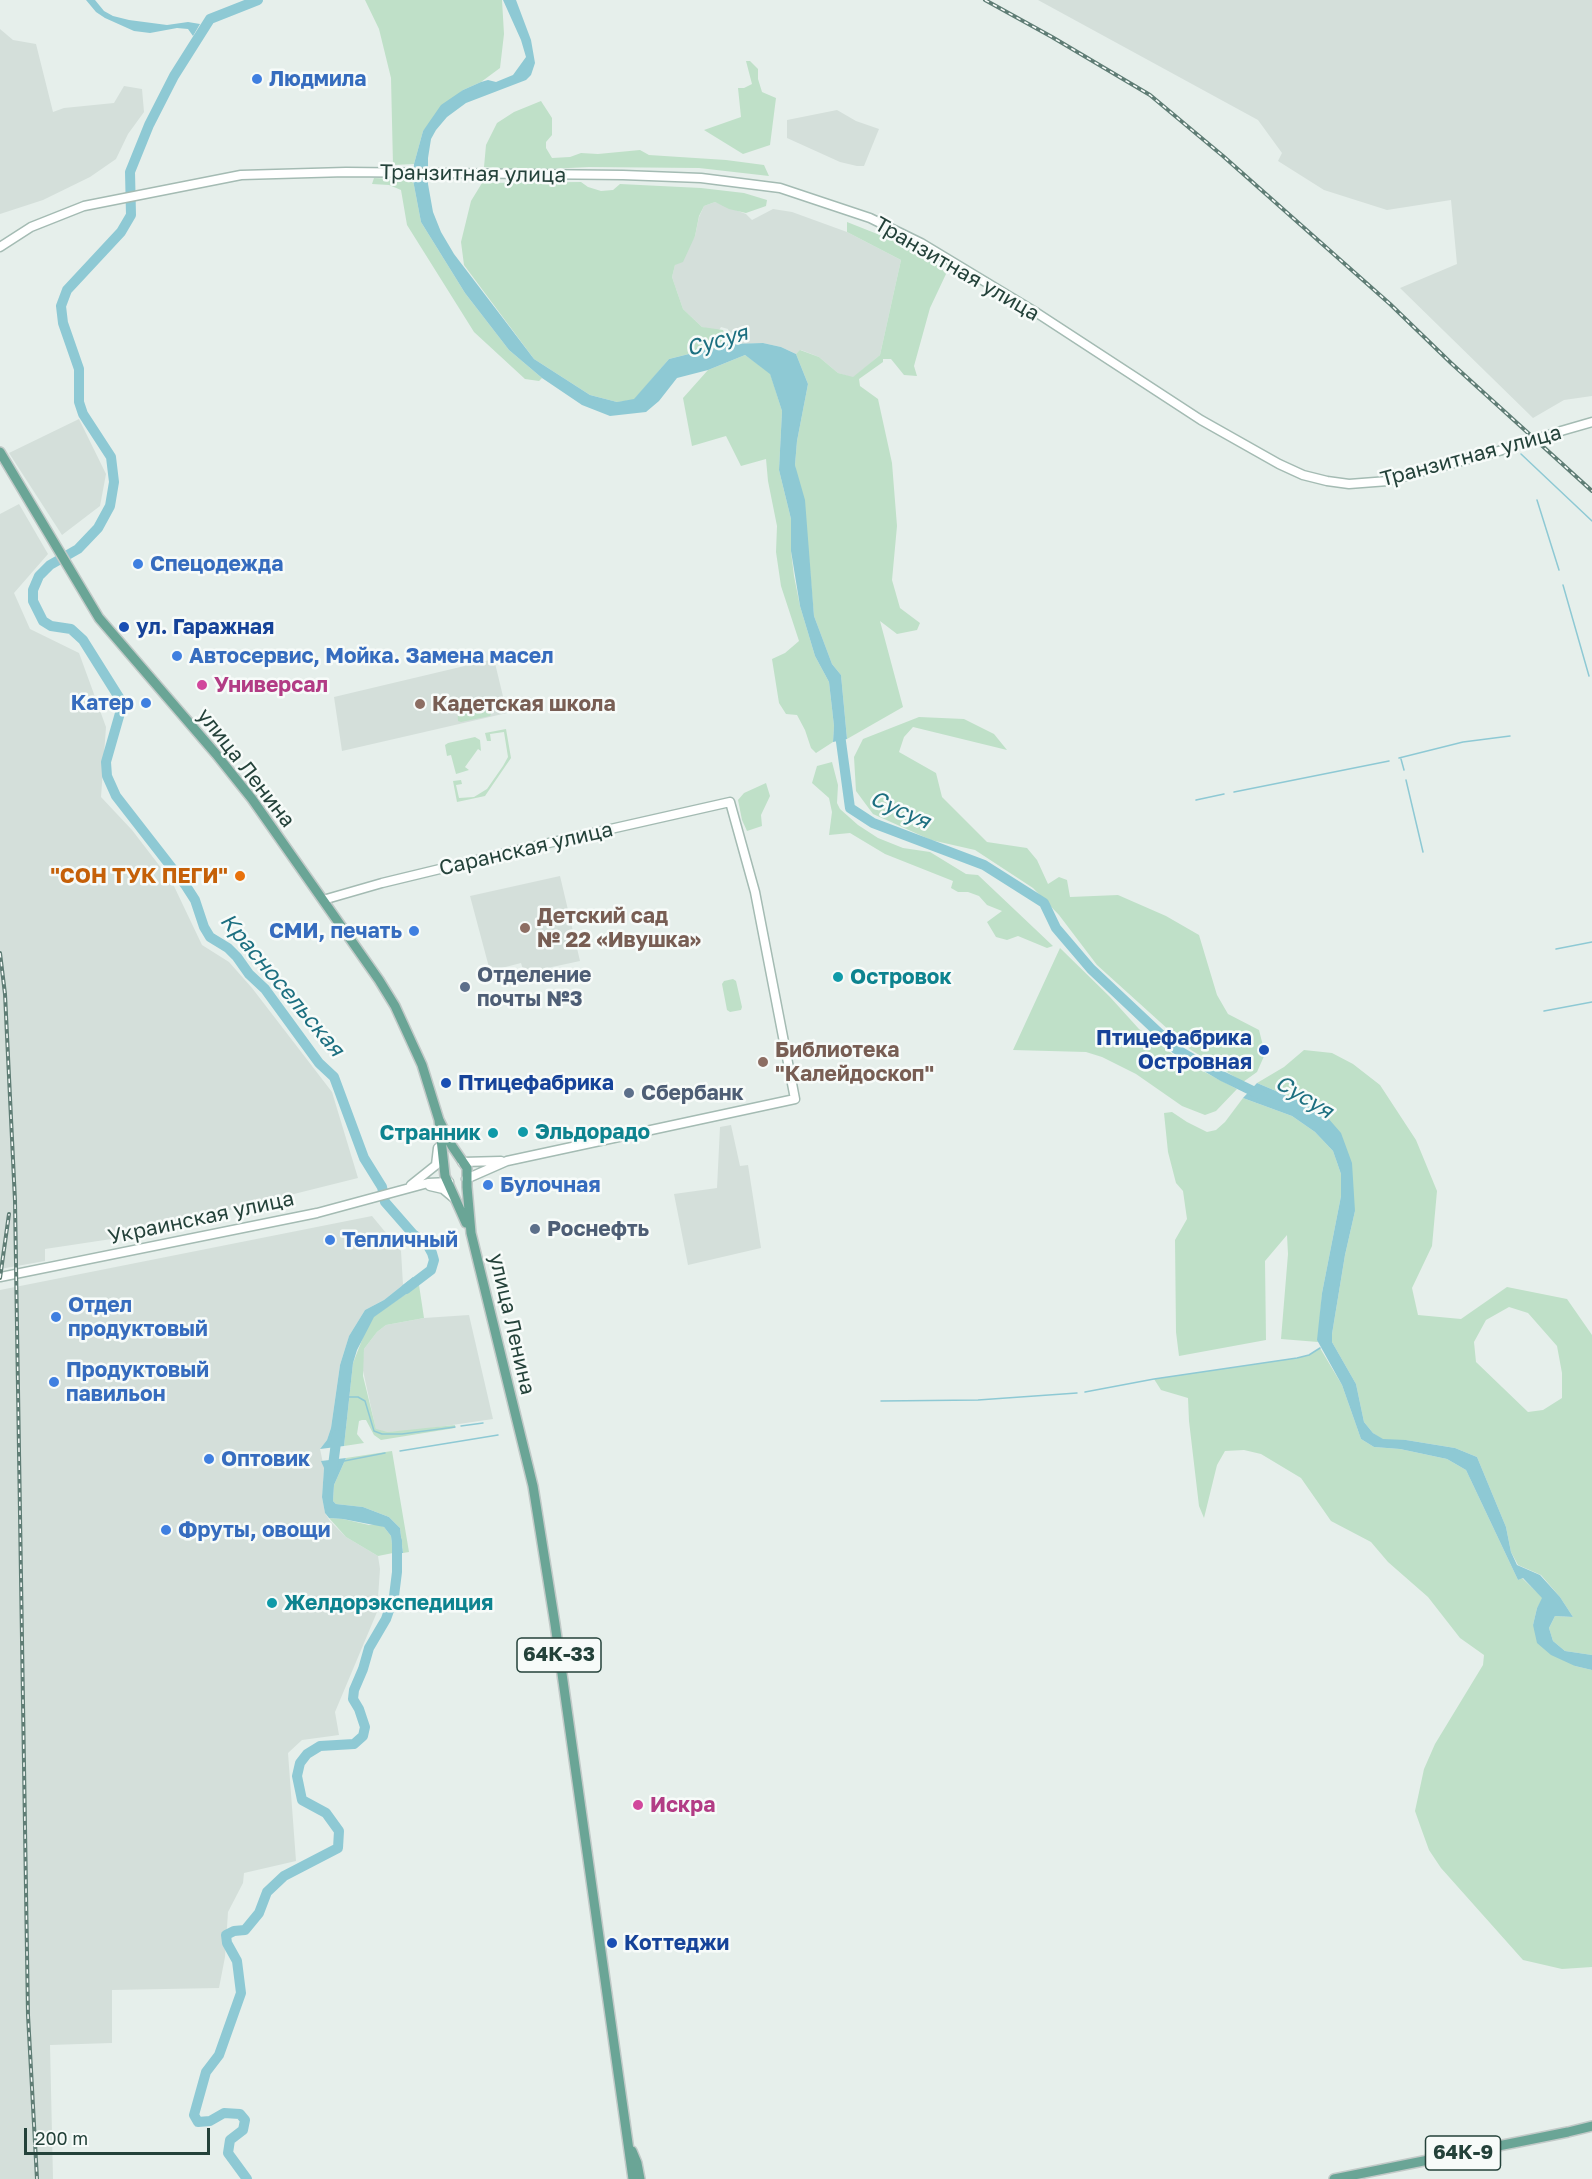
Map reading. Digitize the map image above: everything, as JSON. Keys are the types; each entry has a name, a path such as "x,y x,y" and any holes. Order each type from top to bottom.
{"main road":[{"name":"Транзитная улица","path":"0,247 31,227 84,206 241,175 522,174 712,179 780,188 870,218 921,243 1201,420 1278,464 1303,475 1349,484 1388,481 1499,451 1592,422"},
{"name":"улица Ленина","path":"0,452 99,618 259,808 395,1006 422,1065 439,1120 446,1166 445,1176 471,1233"},
{"name":"Саранская улица","path":"323,900 382,883 531,847 730,802 755,892 795,1099"},
{"name":"Украинская улица","path":"0,1277 317,1213 428,1183 460,1184 466,1179 507,1161 795,1099"},
{"name":"улица Ленина","path":"439,1120 467,1168 471,1233 533,1486 555,1624 627,2141"},
{"path":"405,1188 436,1165 439,1120"},
{"name":"Украинская улица","path":"405,1188 454,1161 462,1162"},
{"path":"462,1162 507,1161"},
{"path":"405,1188 429,1186 443,1189 458,1202"},
{"name":"64К-9","path":"1334,2179 1568,2133 1592,2126"},
{"path":"627,2141 637,2163 640,2179"},
{"name":"64К-33","path":"627,2141 633,2179"}],"shaded area":[{"path":"1038,0 1592,0 1592,396 1564,400 1533,418 1400,288 1457,264 1451,200 1387,210 1324,190 1278,161 1282,153 1258,120"},
{"path":"0,29 13,40 36,44 53,112 64,108 114,103 124,86 142,89 144,112 128,134 116,159 90,177 43,200 0,214"},
{"path":"837,110 856,121 879,129 864,166 840,162 787,138 787,120"},
{"path":"715,202 746,214 752,220 773,209 792,212 847,232 901,260 880,355 853,378 838,373 819,357 801,350 796,354 781,347 763,343 729,344 728,329 721,327 718,332 702,327 683,309 672,277 675,265 695,236 704,206"},
{"path":"79,419 106,474 100,506 62,535 9,453"},
{"path":"19,504 48,554 14,593 30,629 79,653 106,727 101,797 132,830 172,882 202,945 229,962 252,988 332,1092 358,1178 118,1238 45,1249 45,1261 0,1269 0,514"},
{"name":"Кадетская школа","path":"494,659 507,713 342,751 334,697"},
{"name":"Детский сад № 22 «Ивушка»","path":"560,876 580,961 524,973 521,963 490,971 470,896"},
{"path":"731,1125 740,1166 748,1165 761,1248 688,1265 674,1194 717,1188 720,1127"},
{"path":"372,1216 401,1251 403,1285 384,1300 365,1310 349,1336 340,1365 331,1428 327,1440 320,1449 324,1468 322,1497 325,1513 346,1537 378,1556 380,1569 377,1612 335,1712 339,1735 302,1740 288,1753 296,1861 244,1873 243,1883 228,1912 225,1957 219,1988 112,1990 112,2043 50,2045 53,2179 0,2179 0,1290"},
{"path":"469,1315 493,1419 411,1431 376,1430 362,1366 364,1349 377,1332 386,1325 424,1318"}],"green space":[{"path":"365,0 502,0 504,34 500,68 481,82 463,90 423,131 414,164 393,165 391,78 379,29"},
{"path":"746,61 750,61 758,69 762,92 776,98 770,145 743,154 704,130 741,117 738,88 752,84"},
{"path":"541,101 552,118 552,135 546,142 546,148 552,158 570,157 581,153 598,154 640,150 649,155 764,165 769,176 699,168 589,167 527,170 484,167 486,145 497,123 514,112"},
{"path":"374,178 413,180 421,222 465,293 509,350 542,378 539,381 525,379 474,332 407,225 401,190 389,185 372,184"},
{"path":"581,182 601,191 613,190 620,184 701,188 744,193 767,200 766,206 746,213 729,209 715,202 704,206 699,216 695,236 683,262 675,265 672,277 683,309 702,327 723,330 729,344 669,359 634,400 617,402 590,395 534,359 464,265 461,242 471,201 482,183"},
{"path":"847,222 895,241 939,266 946,274 930,308 914,366 917,376 904,375 891,359 883,359 883,362 859,379 860,386 878,399 892,463 897,526 892,580 900,608 920,623 917,630 897,634 880,621 903,707 847,739 841,675 832,664 814,616 809,560 795,465 797,441 808,384 796,354 800,350 819,357 838,373 853,377 880,355 901,260 847,232"},
{"path":"745,355 770,373 782,411 779,470 791,519 794,576 800,606 815,656 829,682 834,726 833,742 816,753 811,748 797,715 786,714 779,703 772,659 785,653 799,641 781,586 776,552 777,526 766,459 741,466 726,436 692,446 683,398 708,370"},
{"path":"487,700 490,716 458,721 457,706"},
{"path":"919,717 964,719 994,734 1007,750 913,727 904,737 899,752 936,773 942,797 987,842 1027,848 1037,860 1048,884 1059,877 1067,880 1070,897 1118,895 1166,916 1199,935 1217,995 1228,1014 1259,1030 1265,1054 1257,1072 1243,1082 1191,1050 1097,965 1059,915 1033,888 975,850 931,840 873,814 856,791 854,757 863,739"},
{"path":"506,729 511,758 485,796 457,802 453,781 461,780 462,784 456,785 459,798 474,797 487,789 503,766 508,757 504,732 490,734 491,741 487,741 485,733"},
{"path":"475,737 480,740 481,751 478,749 465,767 469,770 456,774 451,755 447,756 445,745"},
{"path":"832,762 838,785 837,803 840,809 858,825 878,838 903,848 930,852 966,874 978,875 1053,946 1047,948 1018,936 1007,940 996,937 987,922 1002,911 987,905 979,896 968,892 958,892 951,888 953,881 885,854 850,833 829,835 832,812 829,798 812,783 817,766"},
{"path":"766,783 770,796 761,815 762,826 747,831 738,800 744,793"},
{"path":"1060,948 1139,1029 1178,1058 1237,1089 1216,1111 1205,1115 1182,1106 1136,1074 1102,1057 1086,1052 1013,1050"},
{"path":"733,979 736,981 742,1007 741,1010 730,1012 727,1010 722,984 724,981"},
{"path":"1304,1050 1332,1053 1353,1064 1380,1085 1416,1140 1437,1191 1432,1246 1412,1288 1418,1315 1461,1319 1507,1287 1567,1299 1592,1335 1592,1655 1565,1651 1553,1641 1549,1628 1555,1616 1573,1617 1541,1575 1518,1565 1511,1552 1506,1527 1477,1457 1455,1448 1406,1440 1383,1440 1364,1422 1356,1384 1332,1342 1345,1255 1355,1211 1321,1110 1257,1083 1284,1067","holes":["1509,1307 1528,1313 1557,1346 1562,1373 1562,1398 1543,1410 1528,1412 1476,1362 1474,1342 1486,1320"]},
{"path":"1243,1098 1292,1116 1315,1132 1333,1151 1341,1174 1341,1196 1322,1293 1318,1342 1281,1339 1288,1254 1287,1235 1265,1261 1266,1340 1179,1356 1176,1332 1175,1240 1187,1219 1183,1191 1176,1183 1168,1152 1164,1113 1172,1112 1207,1132 1216,1130 1225,1122"},
{"path":"419,1285 424,1318 386,1325 377,1332 364,1349 363,1376 376,1429 388,1432 455,1425 455,1428 381,1440 374,1435 366,1420 362,1420 359,1421 357,1434 364,1443 344,1446 353,1363 369,1322 374,1316"},
{"path":"1320,1348 1342,1385 1361,1439 1374,1447 1400,1449 1447,1459 1466,1470 1518,1580 1522,1578 1543,1598 1537,1608 1533,1625 1575,1666 1592,1670 1592,1967 1562,1969 1523,1960 1441,1868 1429,1850 1415,1811 1424,1769 1435,1744 1483,1665 1484,1655 1460,1638 1428,1597 1388,1562 1371,1542 1331,1521 1301,1478 1261,1454 1244,1450 1225,1451 1217,1465 1204,1518 1199,1506 1188,1398 1161,1390 1154,1379 1297,1358 1309,1355"},
{"path":"392,1451 409,1552 403,1553 400,1528 389,1517 363,1507 336,1504 333,1501 334,1485 346,1458"},
{"path":"329,1518 369,1525 377,1524 384,1527 391,1536 393,1553 378,1556 346,1537"}],"water":[{"path":"86,0 95,0 104,11 129,20 167,25 188,22 200,24 193,36 188,29 177,28 150,33 134,31 105,18 96,12"},
{"path":"503,0 516,0 531,40 535,63 531,75 526,80 466,103 447,117 436,130 431,139 428,158 428,184 433,212 441,232 454,254 534,359 590,395 617,402 634,399 669,359 729,344 763,343 781,347 796,354 808,384 797,441 795,465 805,500 814,616 832,664 841,675 847,739 833,742 834,726 829,682 815,656 800,606 791,551 791,519 779,470 782,411 770,374 745,355 708,370 677,378 659,401 646,412 610,416 582,405 542,378 509,350 465,293 421,222 413,180 414,164 423,131 441,105 463,90 481,82 488,80 496,82 513,75 526,57"},
{"path":"1257,1083 1321,1110 1341,1133 1352,1163 1355,1211 1345,1255 1332,1342 1356,1384 1364,1422 1373,1433 1383,1439 1406,1440 1455,1448 1477,1457 1506,1527 1511,1552 1517,1565 1540,1575 1560,1597 1573,1617 1555,1616 1549,1628 1553,1641 1565,1651 1592,1655 1592,1670 1575,1666 1551,1655 1537,1643 1533,1625 1542,1598 1523,1578 1518,1580 1466,1470 1447,1459 1400,1449 1374,1447 1361,1439 1342,1385 1317,1340 1322,1293 1341,1196 1341,1174 1333,1151 1315,1132 1292,1116 1243,1098"},
{"path":"413,1277 419,1285 374,1317 357,1350 353,1363 344,1446 320,1449 327,1440 331,1428 340,1365 349,1336 365,1310 384,1300"},
{"path":"346,1458 334,1485 333,1501 336,1504 363,1507 389,1517 400,1528 403,1553 393,1553 391,1536 384,1527 329,1518 325,1513 322,1497 324,1468 321,1461"}],"waterway":[{"name":"Красносельская","path":"258,0 210,19 174,76 149,125 130,172 131,215 121,232 67,290 61,306 63,323 79,369 79,402 83,414 111,457 114,482 110,506 98,528 78,549 50,565 39,576 33,590 33,601 43,621 51,626 71,629 83,640 120,699 120,713 106,762 107,776 116,796 186,886 195,900 204,927 210,937 228,948 237,957 249,974 265,989 319,1063 334,1077 364,1158 382,1187 385,1202 413,1234 427,1244 432,1253 434,1260 431,1270 406,1289"},
{"path":"1521,454 1592,521"},
{"path":"1537,500 1559,570"},
{"path":"1563,585 1589,676"},
{"name":"Сусуя","path":"839,727 850,808 873,823 984,865 1044,903 1056,928 1091,969 1176,1049 1222,1076 1263,1096"},
{"path":"1399,758 1463,742 1510,736"},
{"path":"1401,759 1404,770"},
{"path":"1234,792 1389,761"},
{"path":"1406,780 1423,852"},
{"path":"1196,800 1224,794"},
{"path":"1556,949 1592,942"},
{"path":"1544,1011 1592,1002"},
{"path":"1085,1392 1154,1379 1297,1358 1309,1355 1320,1348"},
{"path":"881,1401 978,1400 1077,1393"},
{"path":"349,1397 358,1397 365,1401 374,1431 382,1434 402,1434 455,1427"},
{"path":"461,1426 483,1423"},
{"name":"Красносельская","path":"332,1473 337,1435"},
{"path":"400,1451 498,1435"},
{"path":"344,1461 385,1453"},
{"name":"Красносельская","path":"247,2179 228,2153 230,2140 243,2130 245,2120 240,2114 224,2113 210,2121 198,2122 194,2115 206,2072 219,2055 241,1993 237,1961 227,1943 226,1935 234,1931 245,1930 259,1913 267,1892 284,1876 338,1848 339,1831 326,1813 302,1800 297,1776 300,1763 307,1754 320,1746 354,1744 363,1736 365,1727 353,1699 354,1690 369,1648 386,1619 394,1596 397,1541"}],"railway":[{"path":"985,0 1150,95 1223,156 1390,304 1451,363 1592,491"},
{"path":"0,953 5,994 15,1201 28,2015 37,2179"},
{"path":"0,1278 9,1214"}],"place":[{"name":"Людмила","path":"257,79"},
{"name":"Спецодежда","path":"138,564"},
{"name":"ул. Гаражная","path":"124,627"},
{"name":"Автосервис, Мойка. Замена масел","path":"177,656"},
{"name":"Универсал","path":"202,685"},
{"name":"Катер","path":"146,703"},
{"name":"Кадетская школа","path":"420,704"},
{"name":"\"СОН ТУК ПЕГИ\"","path":"240,876"},
{"name":"Детский сад № 22 «Ивушка»","path":"525,928"},
{"name":"СМИ, печать","path":"414,931"},
{"name":"Островок","path":"838,977"},
{"name":"Отделение почты №3","path":"465,987"},
{"name":"Птицефабрика Островная","path":"1264,1050"},
{"name":"Библиотека \"Калейдоскоп\"","path":"763,1062"},
{"name":"Птицефабрика","path":"446,1083"},
{"name":"Сбербанк","path":"629,1093"},
{"name":"Эльдорадо","path":"523,1132"},
{"name":"Странник","path":"493,1133"},
{"name":"Булочная","path":"488,1185"},
{"name":"Роснефть","path":"535,1229"},
{"name":"Тепличный","path":"330,1240"},
{"name":"Отдел продуктовый","path":"56,1317"},
{"name":"Продуктовый павильон","path":"54,1382"},
{"name":"Оптовик","path":"209,1459"},
{"name":"Фруты, овощи","path":"166,1530"},
{"name":"Желдорэкспедиция","path":"272,1603"},
{"name":"Искра","path":"638,1805"},
{"name":"Коттеджи","path":"612,1943"}]}
